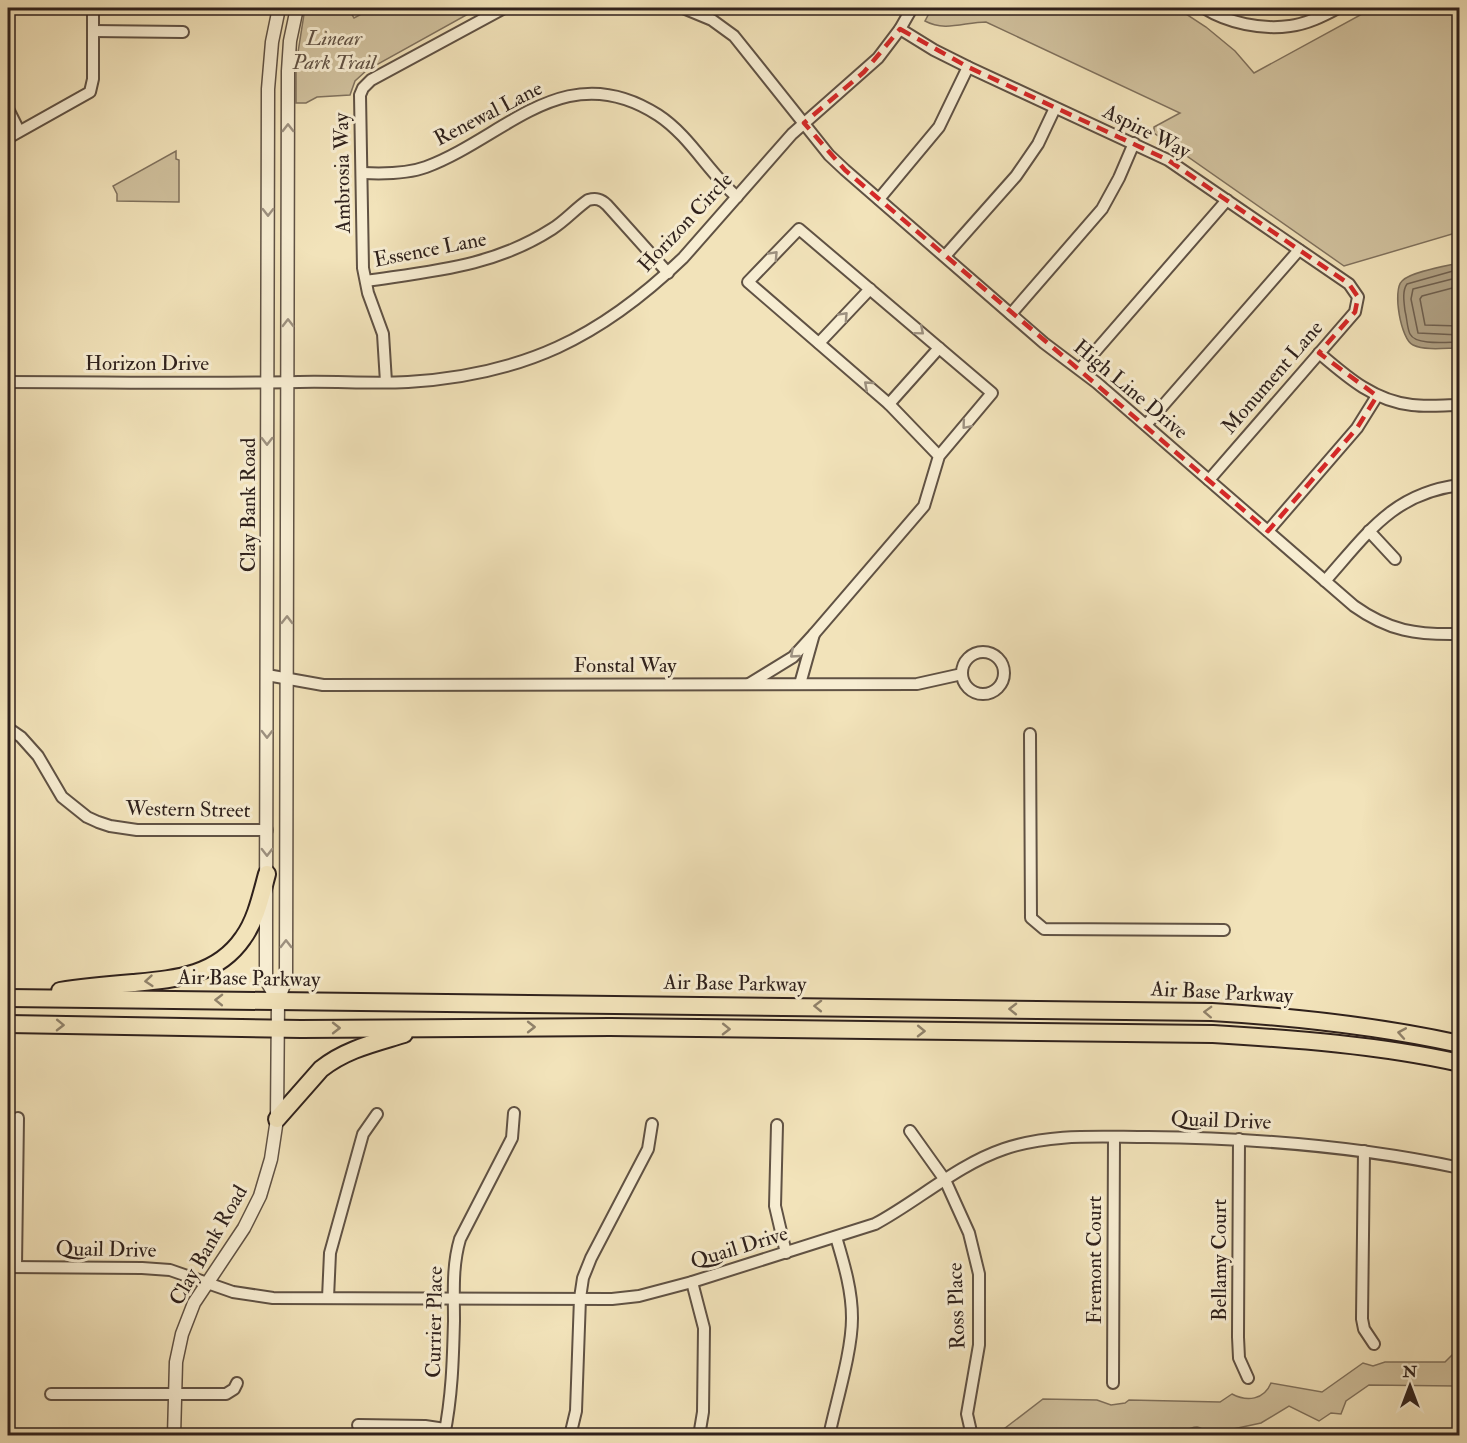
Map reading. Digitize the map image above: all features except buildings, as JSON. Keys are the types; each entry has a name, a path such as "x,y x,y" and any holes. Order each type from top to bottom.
{"main road":[{"path":"11,998 85,987 171,980 203,971 231,953 243,939 258,906 267,874"},
{"name":"Air Base Parkway","path":"11,998 1212,1012 1282,1017 1361,1027 1460,1044"},
{"name":"Air Base Parkway","path":"8,1024 277,1028 610,1027 1213,1034 1282,1038 1377,1048 1460,1063"},
{"path":"277,1119 321,1069 339,1056 423,1028"}],"street":[{"path":"8,138 90,92 93,79 93,8"},
{"name":"Clay Bank Road","path":"278,1001 266,980 268,89 272,42 279,8"},
{"name":"Clay Bank Road","path":"174,1436 176,1362 182,1334 194,1303 244,1228 260,1196 271,1160 277,1119 278,1001 286,978 288,71 290,41 297,8"},
{"name":"Ambrosia Way","path":"386,382 382,334 366,281 362,251 363,173 360,95 363,87 372,80 504,8"},
{"path":"683,8 712,20 734,36 804,123"},
{"name":"Horizon Circle","path":"287,382 386,382 467,376 558,349 596,329 668,273 804,123 864,72 890,44 912,8"},
{"path":"1204,8 1229,19 1272,27 1290,26 1310,21 1338,8"},
{"name":"Aspire Way","path":"900,29 968,67 1168,160 1349,284 1358,297"},
{"path":"93,31 183,32"},
{"path":"879,198 939,127 968,67"},
{"name":"Renewal Lane","path":"363,173 402,172 426,167 543,104 573,96 600,94 639,104 670,123 737,197"},
{"path":"945,256 1022,168 1038,144 1055,108"},
{"path":"8,110 18,132"},
{"name":"High Line Drive","path":"804,123 837,162 1044,343 1080,369 1354,606 1384,624 1418,634 1460,634"},
{"path":"1011,314 1102,209 1134,143"},
{"name":"Essence Lane","path":"366,281 466,266 504,254 554,228 593,198 603,201 668,273"},
{"path":"1080,369 1227,200"},
{"path":"749,684 793,657 924,506 939,456 992,393 799,229 748,282 889,404 939,456"},
{"path":"1146,425 1299,250"},
{"path":"819,343 870,289"},
{"name":"Monument Lane","path":"1209,480 1355,312 1358,297"},
{"path":"889,404 939,348"},
{"path":"1319,353 1350,380 1377,396 1413,405 1460,405"},
{"name":"Horizon Drive","path":"8,382 287,382"},
{"path":"1268,531 1357,429 1377,396"},
{"path":"1325,581 1369,531 1390,512 1424,492 1460,485"},
{"path":"1369,531 1395,559"},
{"path":"800,684 814,634"},
{"path":"978,652 990,653 1000,660 1005,671 1002,683 993,692 987,694 970,690 962,674 968,658 978,652"},
{"name":"Fonstal Way","path":"267,675 323,685 917,684 962,674"},
{"name":"Western Street","path":"8,728 21,737 38,756 62,797 87,817 98,822 137,830 267,830"},
{"path":"1030,734 1031,918 1044,930 1224,930"},
{"name":"Currier Place","path":"445,1432 453,1374 453,1273 458,1246 512,1138 514,1113"},
{"path":"328,1298 330,1253 363,1134 377,1114"},
{"path":"12,1266 18,1118"},
{"path":"570,1436 576,1411 580,1298 583,1278 591,1258 648,1149 652,1124"},
{"path":"777,1125 775,1206 786,1253"},
{"name":"Ross Place","path":"910,1131 945,1180 969,1233 978,1274 979,1345 967,1414 972,1436"},
{"name":"Quail Drive","path":"12,1266 170,1270 233,1292 255,1297 612,1299 639,1296 692,1282 883,1220 899,1212 969,1165 1001,1150 1029,1141 1063,1137 1239,1139 1364,1151 1460,1168"},
{"name":"Fremont Court","path":"1113,1383 1114,1137"},
{"name":"Bellamy Court","path":"1239,1139 1238,1337 1239,1358 1248,1378"},
{"path":"1364,1151 1362,1319 1364,1329 1374,1344"},
{"path":"829,1436 852,1321 851,1294 836,1237"},
{"path":"692,1282 704,1328 703,1413 699,1436"},
{"path":"51,1394 226,1394 234,1389 237,1383"},
{"path":"358,1425 425,1426 445,1432"}],"highlighted area":[{"path":"900,29 968,67 1168,160 1349,284 1358,297 1355,312 1319,353 1377,396 1357,428 1268,531 845,170 804,123 864,72"}],"green space":[{"name":"Linear Park Trail","path":"305,8 348,8 354,18 373,8 479,8 367,70 355,81 350,95 317,97 306,103 296,103 296,65"},
{"path":"932,8 1177,8 1206,27 1235,51 1254,73 1373,8 1459,8 1459,232 1344,266 1154,133 1154,127 1180,113 986,22 940,26 925,21"},
{"path":"176,151 176,159 179,160 179,202 117,201 117,194 113,186"},
{"path":"1459,1348 1459,1383 1456,1386 1369,1385 1346,1401 1341,1414 1331,1413 1319,1421 1289,1406 1261,1423 1210,1434 1197,1427 1168,1437 1121,1432 1120,1436 996,1435 1043,1399 1097,1400 1111,1405 1125,1403 1129,1400 1220,1402 1232,1394 1249,1399 1260,1396 1271,1383 1322,1392 1363,1363 1373,1366 1385,1362 1445,1362"}],"water":[{"path":"1459,263 1459,348 1430,349 1413,345 1405,334 1399,314 1399,286 1402,281 1412,275"}]}
